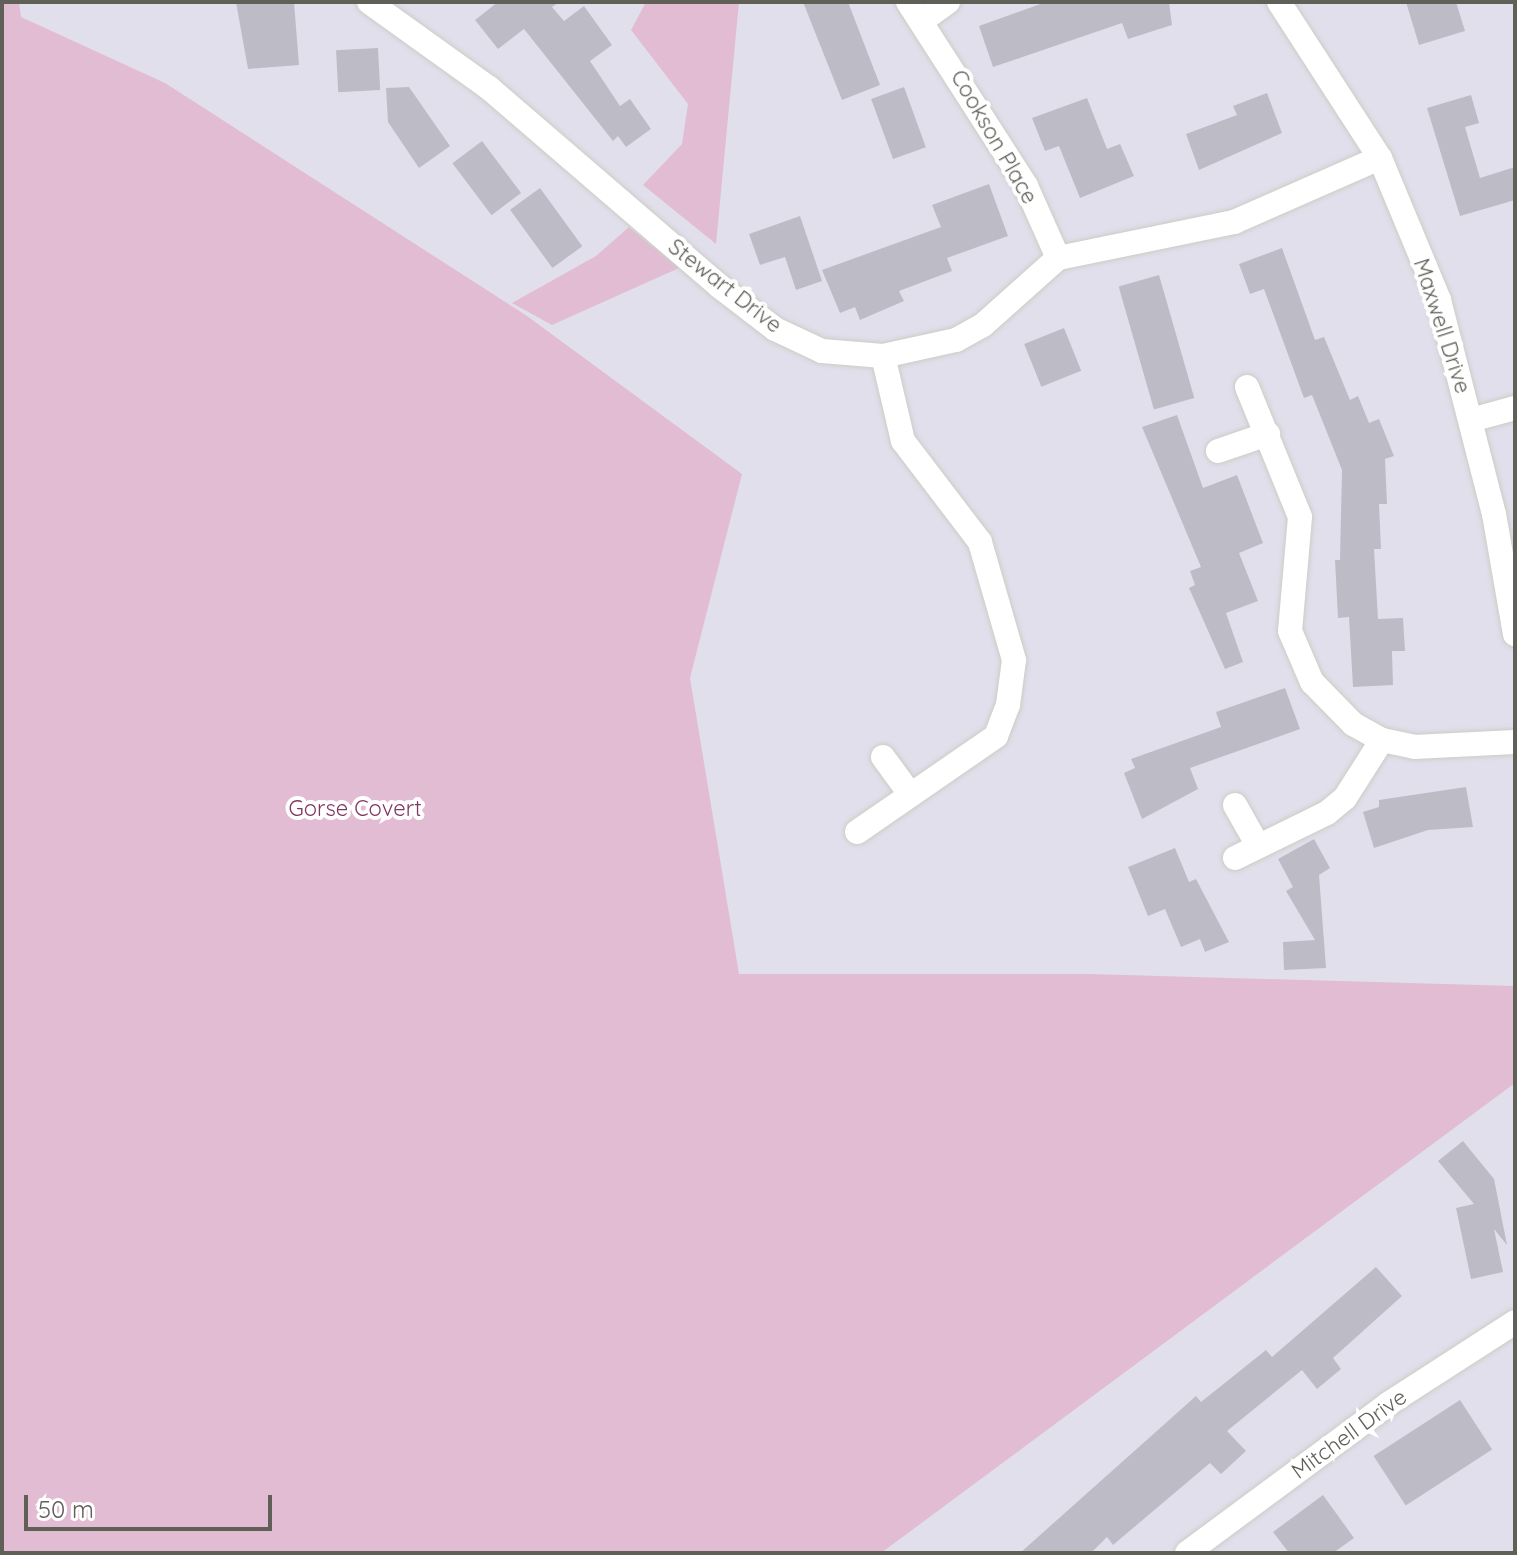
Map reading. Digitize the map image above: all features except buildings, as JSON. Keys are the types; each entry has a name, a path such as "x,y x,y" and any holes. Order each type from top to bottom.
{"street":[{"name":"Cookson Place","path":"948,2 916,11 1026,186 1058,258"},
{"name":"Maxwell Drive","path":"1279,2 1380,158 1439,300 1471,420 1515,634"},
{"name":"Stewart Drive","path":"382,5 489,88 775,329 822,351 883,356 916,353 970,333 1058,258 1234,222 1380,158"},
{"path":"857,832 996,736 1008,705 1014,660 980,542 903,441 883,356"},
{"path":"1247,387 1300,517 1290,631 1298,657 1330,704 1382,740 1414,747 1515,742"},
{"path":"1471,420 1515,408"},
{"path":"1218,451 1268,434"},
{"path":"1235,858 1257,844 1327,813 1345,798 1382,740"},
{"path":"883,757 910,794"},
{"path":"1235,805 1257,844"},
{"name":"Mitchell Drive","path":"1195,1550 1388,1404 1515,1322"}],"green space":[{"name":"Gorse Covert","path":"2,2 19,2 21,17 165,83 527,316 742,474 690,678 739,974 1090,974 1515,986 1515,1083 881,1553 2,1553"},
{"path":"646,2 739,2 716,244 643,185 682,144 688,104 631,30"},
{"path":"629,227 679,268 552,325 512,303 596,256"}]}
